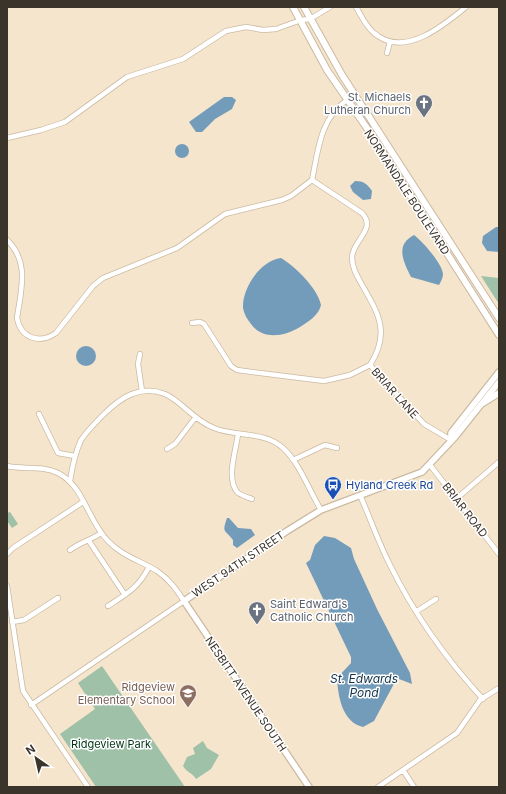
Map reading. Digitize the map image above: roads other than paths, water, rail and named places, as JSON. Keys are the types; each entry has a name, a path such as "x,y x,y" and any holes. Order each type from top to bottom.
{"main road":[{"name":"NORMANDALE BOULEVARD","path":"293,7 327,70 382,150 499,335"},
{"name":"NORMANDALE BOULEVARD","path":"304,7 346,81 499,317"},
{"path":"480,401 499,392"}],"street":[{"path":"7,138 41,130 65,122 127,77 183,59 226,31 246,27 272,30 300,20 310,20 330,7"},
{"path":"356,7 372,31 378,36 390,42 401,43 416,40 466,7"},
{"path":"387,53 390,42"},
{"path":"7,240 19,256 22,266 23,275 17,318 18,325 26,335 38,339 44,339 56,333 82,297 103,278 177,248 225,214 282,200 291,196 312,180 325,126 337,108 347,100"},
{"name":"BRIAR LANE","path":"312,180 362,213 367,221 367,230 357,243 352,255 353,268 376,310 381,325 382,333 378,352 370,365 424,424 451,440"},
{"path":"192,323 200,322 204,324 231,366 238,370 324,381 350,375 370,365"},
{"path":"140,354 138,364 142,391"},
{"path":"480,401 499,372"},
{"path":"480,401 499,382"},
{"path":"70,481 75,456 82,439 98,420 123,397 142,391 156,391 172,398 195,418 212,427 238,434 260,437 276,442 293,460 321,510"},
{"name":"WEST 94TH STREET","path":"31,705 287,531 321,510 414,477 430,465 480,401"},
{"path":"39,414 58,453 75,456"},
{"path":"166,449 175,444 195,418"},
{"path":"238,434 232,474 233,484 238,493 252,499"},
{"path":"293,460 325,445 337,448"},
{"path":"456,499 499,462"},
{"name":"BRIAR ROAD","path":"430,465 499,554"},
{"path":"7,466 34,468 58,473 70,481 79,491 83,502 101,533 118,550 149,566 166,578 184,601"},
{"path":"360,495 388,561 417,611 459,672 483,699"},
{"path":"7,554 13,548 83,502"},
{"path":"70,550 83,541 90,541 101,533"},
{"path":"90,541 125,594"},
{"path":"108,606 140,583 149,566"},
{"path":"7,586 21,684 31,705 88,787"},
{"path":"12,622 24,620 58,598"},
{"path":"417,611 436,599"},
{"name":"NESBITT AVENUE SOUTH","path":"184,601 309,787"},
{"path":"378,787 457,733 483,699 499,688"},
{"path":"403,770 414,787"}],"water":[{"path":"224,97 232,97 236,100 232,109 215,119 202,132 196,132 189,122"},
{"path":"179,144 185,144 189,148 189,154 185,158 179,158 175,154 175,148"},
{"path":"355,181 363,182 368,186 372,191 371,199 363,200 353,192 350,186"},
{"path":"496,227 499,227 499,252 487,251 482,243 483,236"},
{"path":"414,235 422,242 442,269 443,274 439,285 411,277 405,265 402,254 404,244"},
{"path":"281,258 293,266 311,285 321,305 316,315 300,327 288,333 268,335 256,329 248,320 243,310 244,300 249,284 260,269 266,264"},
{"path":"82,346 90,346 96,352 96,360 90,366 82,366 76,360 76,352"},
{"path":"227,518 229,518 238,528 251,529 255,535 237,548 233,545 233,540 224,529"},
{"name":"St. Edwards Pond","path":"324,536 335,538 351,548 354,559 377,609 410,673 412,684 399,679 396,680 374,721 363,727 350,720 342,707 337,678 351,663 351,657 306,563 310,560 315,545"}],"place":[{"name":"St. Michaels Lutheran Church","path":"424,118"},
{"name":"Hyland Creek Rd","path":"333,500"},
{"name":"Saint Edward's Catholic Church","path":"257,625"},
{"name":"Ridgeview Elementary School","path":"188,708"}],"park label":[{"name":"Ridgeview Park","path":"111,744"}]}
